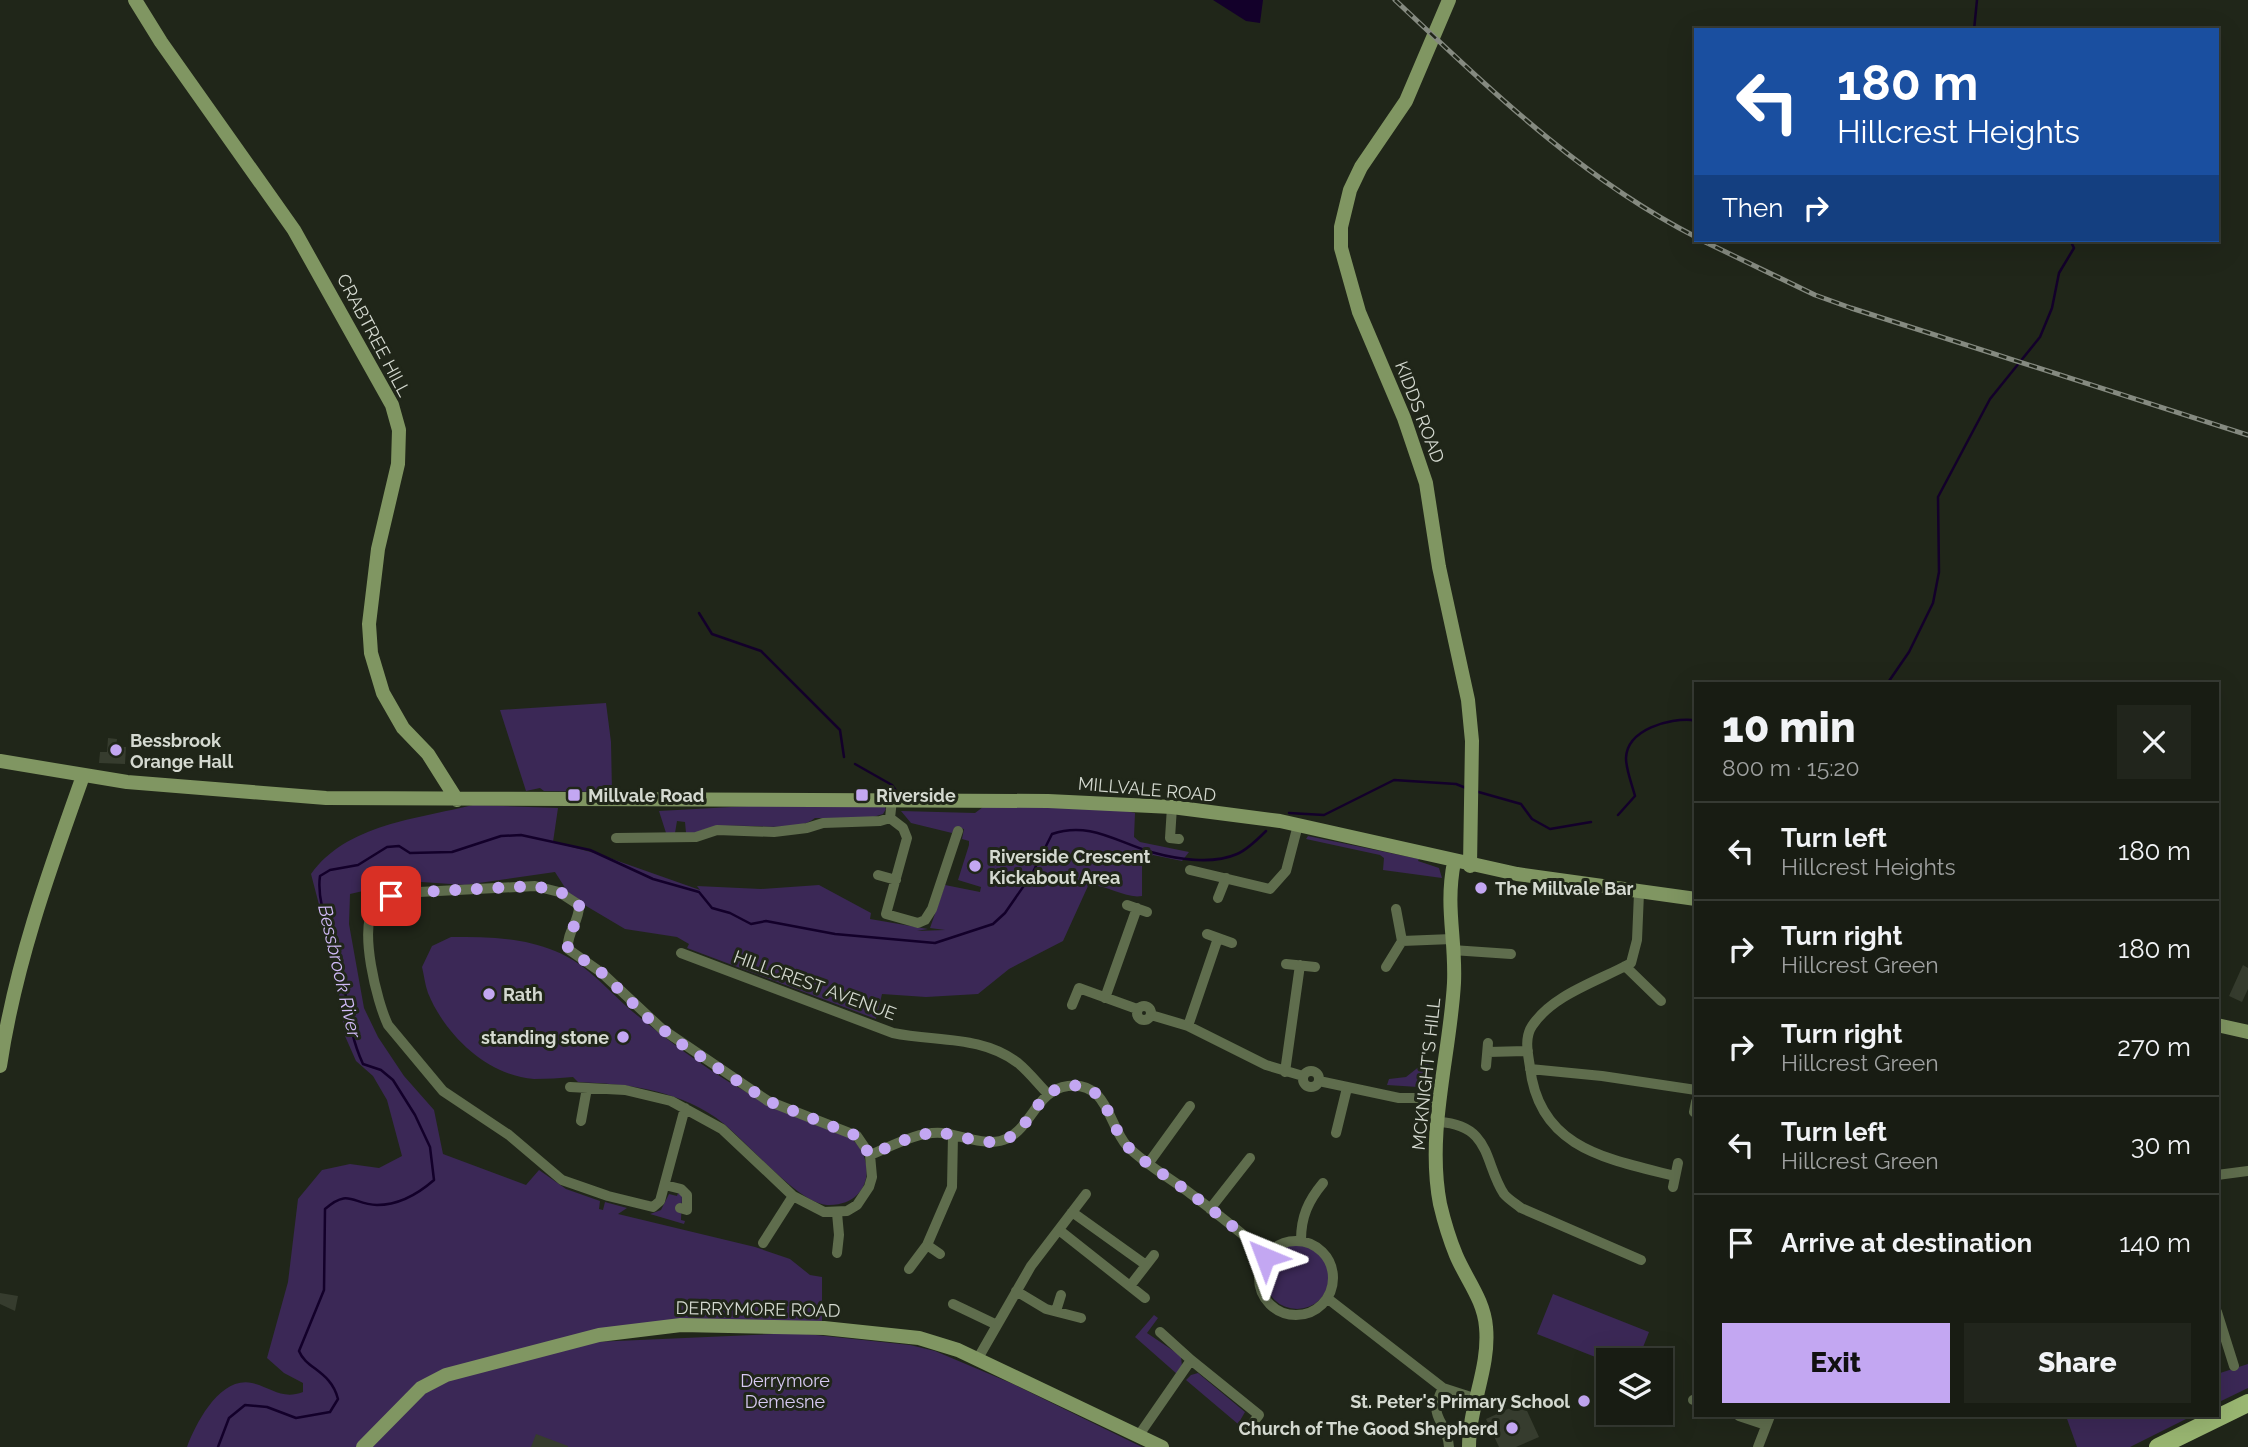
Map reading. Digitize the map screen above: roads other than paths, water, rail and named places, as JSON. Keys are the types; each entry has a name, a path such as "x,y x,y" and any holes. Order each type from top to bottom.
{"main road":[{"name":"CRABTREE HILL","path":"135,0 161,42 294,230 392,405 399,430 398,464 374,573 369,624 371,653 383,693 403,728 428,754 457,800"},
{"name":"KIDDS ROAD","path":"1449,0 1406,101 1361,167 1350,190 1341,227 1341,248 1359,312 1404,418 1426,483 1439,566 1465,675 1472,741 1471,866"},
{"name":"MILLVALE ROAD","path":"0,761 83,776 326,798 1059,801 1172,807 1298,825 1471,866 1694,900"},
{"path":"0,1066 13,995 29,934 83,776"},
{"name":"MCKNIGHT'S HILL","path":"1454,862 1448,897 1454,983 1436,1166 1446,1227 1455,1254 1481,1303 1486,1323 1487,1342 1474,1398 1469,1447"},
{"path":"2219,1025 2248,1032"},
{"name":"DERRYMORE ROAD","path":"363,1447 421,1388 446,1375 627,1331 681,1325 849,1330 919,1338 958,1350 1162,1447"},
{"path":"2158,1447 2248,1403"}],"street":[{"path":"890,818 892,800"},
{"path":"1172,807 1170,838 1179,839"},
{"path":"616,838 696,837 717,831 774,832 807,828 822,823 880,821 890,818 897,821 907,833 886,914 918,923 925,920 932,909 958,831"},
{"path":"1190,870 1260,889 1270,889 1286,871 1298,825"},
{"path":"878,876 895,880"},
{"path":"1218,898 1226,878"},
{"path":"570,1087 639,1092 666,1099 685,1108 722,1129 793,1196 824,1212 837,1213 857,1205 864,1197 872,1177 870,1155 857,1136 768,1101 648,1018 602,973 568,949 568,941 580,914 579,905 559,891 534,886 400,893 375,906 369,925 368,945 382,1013 388,1025 433,1081 509,1135 562,1180 653,1208 660,1201 685,1108"},
{"path":"1639,893 1631,963 1573,993 1541,1015 1531,1027 1528,1051 1530,1069 1537,1103 1569,1142 1613,1161 1674,1181 1678,1163"},
{"path":"1105,998 1137,908"},
{"path":"1386,967 1402,941 1396,909"},
{"path":"1206,934 1232,943"},
{"path":"1188,1027 1218,938"},
{"path":"1402,941 1452,944 1511,954"},
{"name":"HILLCREST AVENUE","path":"681,953 892,1033 929,1039 971,1041 985,1045 1020,1065 1048,1094"},
{"path":"699,975 704,963"},
{"path":"1286,964 1315,967"},
{"path":"1285,1072 1300,965"},
{"path":"1625,966 1652,998"},
{"path":"1072,1005 1079,988 1137,1009 1146,1005 1151,1010 1150,1015 1188,1027 1285,1072 1303,1076 1312,1071 1317,1073 1319,1081 1399,1098 1441,1098"},
{"path":"1486,1066 1488,1047 1528,1051"},
{"path":"1530,1069 1694,1090"},
{"path":"870,1155 927,1135 953,1135 995,1142 1007,1139 1023,1126 1048,1094 1069,1086 1091,1090 1108,1106 1125,1144 1267,1254"},
{"path":"581,1121 587,1088"},
{"path":"1336,1133 1347,1088"},
{"path":"1148,1164 1187,1110 1174,1105"},
{"path":"1439,1122 1454,1124 1464,1129 1485,1146 1505,1195 1521,1208 1641,1260"},
{"path":"909,1269 927,1245 952,1187 953,1135"},
{"path":"1210,1209 1248,1162 1256,1173"},
{"path":"2219,1175 2248,1171"},
{"path":"1301,1240 1301,1223 1306,1207 1323,1183"},
{"path":"665,1185 681,1189 687,1195 687,1210 680,1208"},
{"path":"977,1360 1031,1266 1086,1194"},
{"path":"757,1227 765,1239 793,1196"},
{"path":"836,1253 839,1235 837,1213"},
{"path":"1073,1213 1146,1265"},
{"path":"1059,1230 1145,1298"},
{"path":"1301,1240 1313,1244 1323,1252 1334,1274 1333,1287 1327,1298 1308,1313 1296,1315 1273,1308 1260,1288 1261,1264 1277,1245 1301,1240"},
{"path":"927,1245 940,1254"},
{"path":"1130,1286 1154,1255"},
{"path":"1016,1292 1046,1309 1081,1318"},
{"path":"1056,1311 1061,1295"},
{"path":"1327,1298 1443,1388 1474,1398"},
{"path":"953,1304 970,1305 997,1325"},
{"path":"2219,1318 2234,1366"},
{"path":"1160,1332 1259,1415 1248,1429"},
{"path":"1139,1435 1191,1360"},
{"path":"1443,1388 1435,1406 1449,1447"},
{"path":"1746,1417 1768,1420 1758,1447"}],"waterway":[{"name":"Bessbrook River","path":"1974,28 1977,0"},
{"name":"Bessbrook River","path":"1888,682 1909,652 1933,603 1939,572 1938,497 1990,399 2040,337 2052,308 2059,273 2074,248 2071,242"},
{"path":"699,613 712,634 761,651 840,730 844,757"},
{"name":"Bessbrook River","path":"1618,815 1635,796 1626,758 1628,748 1634,740 1651,727 1662,723 1683,720 1694,722"},
{"path":"855,764 892,785 897,792"},
{"name":"Bessbrook River","path":"1289,813 1324,815 1394,780 1456,784 1466,788"},
{"name":"Bessbrook River","path":"1475,791 1521,804 1532,819 1550,829 1591,822"},
{"name":"Bessbrook River","path":"218,1447 229,1418 245,1405 267,1407 296,1418 330,1412 338,1399 330,1382 307,1362 299,1351 324,1290 325,1209 345,1198 377,1205 393,1203 415,1194 434,1180 430,1147 415,1115 393,1080 381,1070 363,1064 357,1051 339,962 320,897 320,876 330,870 358,865 387,847 399,846 410,853 452,852 501,836 521,835 590,850 653,879 699,892 712,908 730,913 751,924 766,921 835,934 935,943 993,924 1005,913 1032,874 1052,834 1091,831 1161,855 1205,860 1241,852 1266,831"}],"railway":[{"path":"1395,0 1501,98 1574,159 1653,213 1694,236"},
{"path":"1705,242 1815,295 1851,308 2248,435"}],"place":[{"name":"Bessbrook Orange Hall","path":"116,750"},
{"name":"Millvale Road","path":"574,795"},
{"name":"Riverside","path":"862,795"},
{"name":"Riverside Crescent Kickabout Area","path":"975,866"},
{"name":"The Millvale Bar","path":"1481,888"},
{"name":"Rath","path":"489,994"},
{"name":"standing stone","path":"623,1037"},
{"name":"St. Peter's Primary School","path":"1584,1401"},
{"name":"Church of The Good Shepherd","path":"1512,1428"}],"park label":[{"name":"Derrymore Demesne","path":"785,1390"}]}
